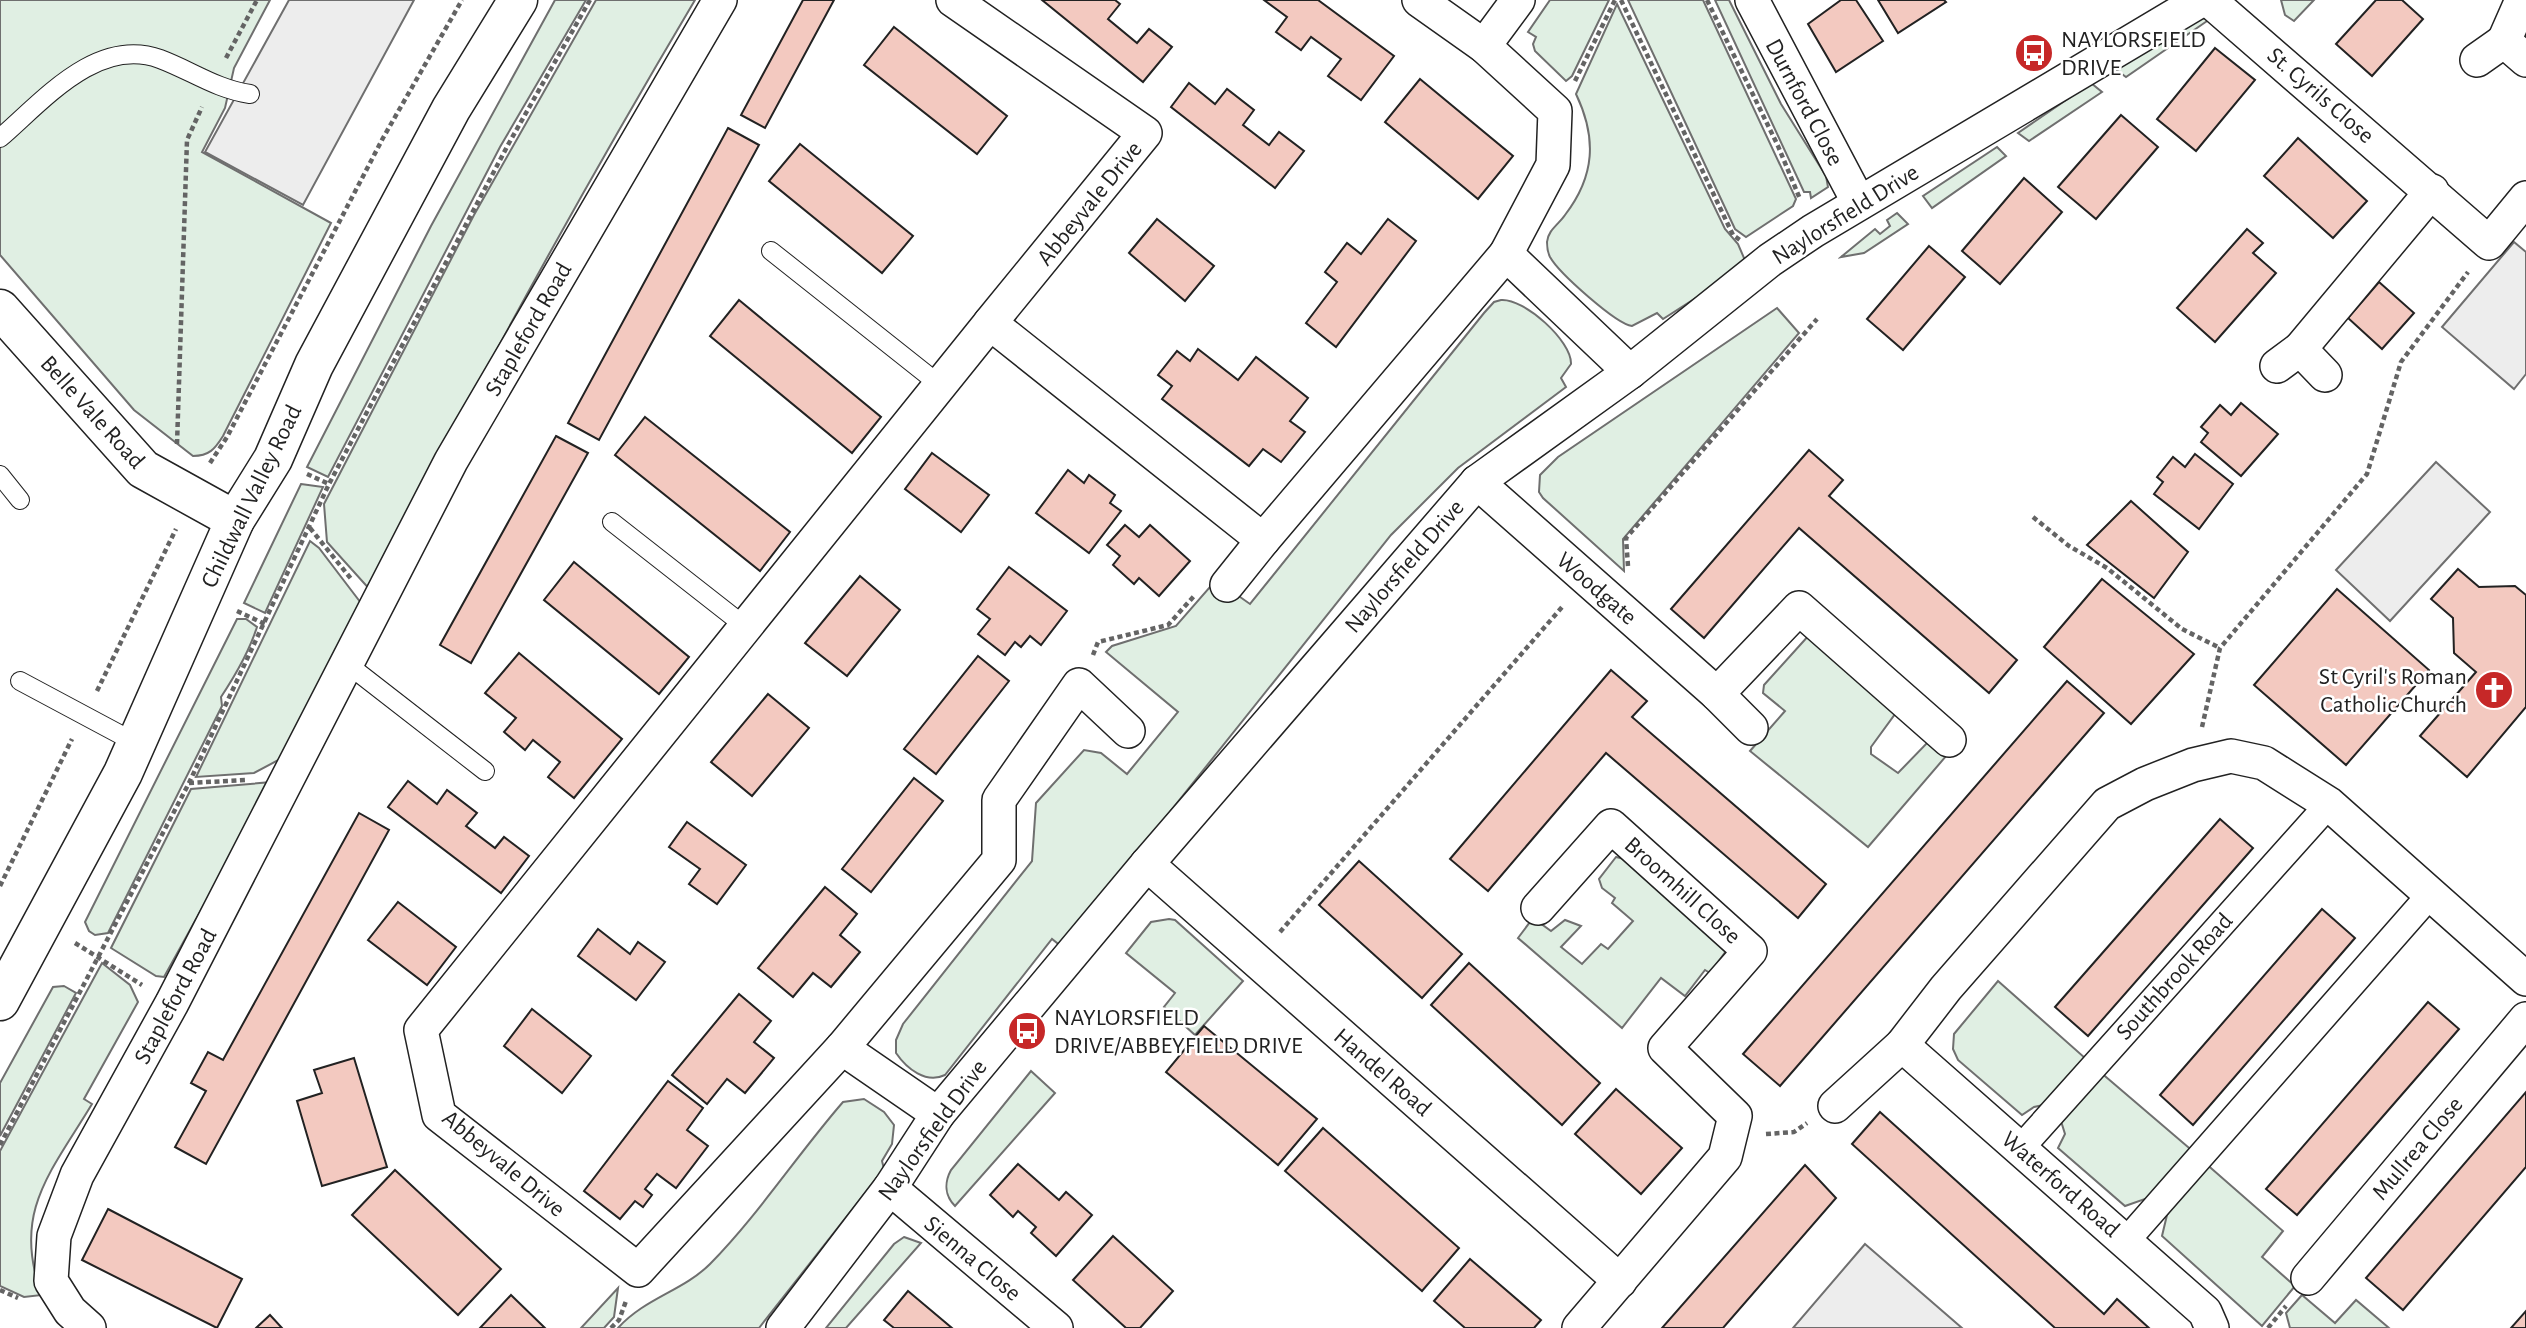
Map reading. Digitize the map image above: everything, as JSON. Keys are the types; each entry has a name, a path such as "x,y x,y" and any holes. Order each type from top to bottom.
{"main road":[{"name":"Childwall Valley Road","path":"0,1001 136,743 235,520 273,459 314,365 451,109 518,0"},
{"name":"Belle Vale Road","path":"4,321 144,469 235,520"}],"street":[{"name":"Stapleford Road","path":"89,1328 70,1311 51,1281 54,1236 77,1175 172,1003 451,461 720,0"},
{"name":"Abbeyvale Drive","path":"953,0 1145,133 421,1030 439,1115 638,1270 842,1048 999,860 999,800 1079,685"},
{"path":"1227,585 1506,254 1553,164 1555,111 1484,46 1419,0"},
{"path":"1484,46 1518,0"},
{"name":"Durnford Close","path":"1752,0 1859,203"},
{"name":"Naylorsfield Drive","path":"783,1328 890,1188 938,1114 1147,864 1477,482 1630,372 1770,260 1813,230 2201,0"},
{"name":"St. Cyrils Close","path":"2209,0 2489,243"},
{"path":"2477,60 2515,50 2522,0"},
{"path":"2325,375 2288,358 2432,191"},
{"path":"2489,243 2526,198"},
{"path":"1506,254 1630,372"},
{"path":"990,323 1263,540"},
{"name":"Woodgate","path":"1477,482 1717,694 1751,728"},
{"path":"1717,694 1799,608 1949,740"},
{"path":"1079,685 1128,732"},
{"path":"1835,1106 1902,1045 1946,988 2108,804 2145,784 2193,765 2231,756 2264,764 2329,804 2526,979"},
{"name":"Southbrook Road","path":"2020,1149 2329,804"},
{"name":"Broomhill Close","path":"1538,908 1611,826 1750,951 1665,1048 1735,1116 1730,1137"},
{"name":"Handel Road","path":"1147,864 1620,1281"},
{"path":"2127,1240 2430,895"},
{"name":"Mullrea Close","path":"2308,1278 2526,1019"},
{"name":"Waterford Road","path":"1902,1045 2127,1240 2205,1312 2212,1328"},
{"path":"842,1048 938,1114"},
{"path":"1579,1328 1725,1157 1730,1137"},
{"name":"Sienna Close","path":"890,1188 1056,1328"}],"lane":[{"path":"0,138 72,76 115,54 159,58 212,85 250,94"},
{"path":"771,251 940,385"},
{"path":"0,475 20,500"},
{"path":"612,522 746,627"},
{"path":"346,663 485,771"},
{"path":"20,681 136,743"}],"path":[{"path":"188,496 177,442 187,140 212,85 257,0"},
{"path":"0,886 170,547 188,496 227,437 383,138 462,0"},
{"path":"0,1145 189,783 329,484 496,167 590,0"},
{"path":"1555,111 1573,84 1615,0"},
{"path":"1621,0 1733,235 1770,260"},
{"path":"1707,0 1778,146 1813,230"},
{"path":"2193,765 2220,648 2367,474 2401,362 2489,243"},
{"path":"1256,960 1597,588 1628,568 1626,538 1817,319"},
{"path":"2033,517 2069,546 2107,568 2182,629 2220,648"},
{"path":"310,528 375,608"},
{"path":"1079,685 1098,642 1168,625 1207,582 1227,585"},
{"path":"189,783 290,776"},
{"path":"42,922 172,1003"},
{"path":"1730,1137 1794,1132 1835,1106"}],"green space":[{"path":"0,0 270,0 234,68 225,108 202,152 331,223 223,436 207,453 193,456 134,410 0,255"},
{"path":"555,0 586,0 500,147 328,477 307,467 431,226"},
{"path":"596,0 695,0 528,293 372,592 327,542 324,504 474,215"},
{"path":"1550,0 1609,0 1572,76 1566,81 1535,51 1533,44 1536,37 1528,32"},
{"path":"1628,0 1703,0 1796,199 1793,206 1746,237 1735,229"},
{"path":"1715,0 1729,0 1781,104 1826,176 1828,187 1811,198 1810,192 1804,192"},
{"path":"2281,0 2314,0 2294,21 2285,15"},
{"path":"1617,4 1725,229 1738,244 1747,265 1663,319 1657,313 1632,326 1601,308 1576,285 1550,257 1547,244 1552,231 1575,200 1587,171 1590,141 1583,110 1576,94"},
{"path":"2202,18 2210,19 2126,77 2114,68"},
{"path":"2091,83 2102,92 2029,141 2018,133"},
{"path":"1997,147 2006,156 1932,208 1923,196"},
{"path":"1897,213 1908,224 1864,253 1841,257 1875,229 1880,234 1890,226 1887,220"},
{"path":"1511,301 1534,313 1564,344 1571,364 1561,378 1566,387 1458,468 1391,535 1062,947 1052,939 945,1075 931,1078 911,1069 896,1053 896,1040 903,1024 1032,861 1036,803 1084,750 1101,753 1127,774 1178,712 1106,652 1112,646 1176,626 1216,580 1250,604 1484,313 1494,302"},
{"path":"1777,308 1799,333 1623,539 1624,571 1543,498 1539,492 1540,475 1558,457"},
{"path":"301,484 323,487 265,613 244,603"},
{"path":"310,541 319,548 364,607 284,757 254,773 196,777"},
{"path":"237,619 246,619 257,627 250,646 221,697 222,706 108,933 95,935 89,931 85,922"},
{"path":"1810,634 1895,714 1871,747 1871,754 1898,773 1927,743 1953,748 1868,847 1750,751 1785,711 1763,693 1764,685"},
{"path":"272,782 164,977 156,976 111,948 191,789"},
{"path":"1616,857 1629,860 1726,951 1710,973 1705,970 1685,996 1661,978 1622,1028 1518,938 1533,918 1551,931 1565,920 1581,926 1561,947 1582,964 1601,944 1608,949 1633,921 1612,903 1615,898 1602,888 1599,879"},
{"path":"1175,920 1243,981 1195,1035 1164,1007 1175,993 1126,953 1151,922"},
{"path":"102,963 130,985 138,1002 84,1099 92,1104 40,1194 33,1216 31,1240 34,1266 42,1295 24,1297 0,1286 0,1151"},
{"path":"1998,981 2085,1058 2048,1104 2034,1107 2022,1115 1958,1060 1953,1049 1954,1034"},
{"path":"64,986 76,993 0,1136 0,1083 53,987"},
{"path":"1031,1071 1055,1093 955,1206 947,1189 951,1170"},
{"path":"2099,1071 2195,1153 2148,1198 2125,1206 2058,1148 2065,1134 2060,1118"},
{"path":"864,1099 884,1112 894,1125 892,1144 882,1161 884,1169 759,1328 618,1328 640,1309 688,1281 710,1264 745,1225 843,1102"},
{"path":"2204,1162 2283,1231 2262,1257 2295,1286 2262,1326 2162,1236 2167,1215"},
{"path":"904,1237 921,1243 846,1328 826,1328 894,1244"},
{"path":"618,1288 614,1317 604,1328 581,1328"},
{"path":"2302,1295 2335,1323 2356,1300 2389,1328 2290,1328 2286,1313"}],"shaded area":[{"path":"289,0 414,0 303,205 205,152"},
{"path":"2514,242 2526,252 2526,374 2514,389 2442,327"},
{"path":"2436,462 2490,512 2390,621 2336,570"},
{"path":"1865,1244 1962,1328 1793,1328"}],"building":[{"path":"803,0 834,0 765,128 741,115"},
{"path":"1042,0 1115,0 1120,4 1108,19 1137,43 1149,29 1172,47 1143,82"},
{"path":"1264,0 1318,0 1394,56 1361,100 1328,76 1341,59 1311,37 1301,50 1276,32 1287,17"},
{"path":"1841,0 1856,0 1883,41 1836,72 1808,24"},
{"path":"1878,0 1944,0 1946,2 1898,33"},
{"path":"2376,0 2402,0 2423,19 2372,76 2336,44"},
{"path":"894,27 1007,116 977,154 864,65"},
{"path":"2215,48 2255,80 2196,151 2157,119"},
{"path":"1420,79 1513,156 1478,199 1385,122"},
{"path":"1189,83 1215,104 1227,89 1254,110 1243,125 1269,145 1279,132 1304,151 1275,188 1171,107"},
{"path":"2121,115 2158,147 2096,219 2058,187"},
{"path":"728,128 759,145 599,440 568,423"},
{"path":"2298,138 2367,201 2333,238 2264,176"},
{"path":"800,144 913,236 882,273 769,181"},
{"path":"2024,178 2062,212 2000,284 1962,251"},
{"path":"1157,219 1214,266 1185,301 1129,253"},
{"path":"1388,219 1416,241 1336,347 1306,323 1337,282 1325,272 1347,243 1361,254"},
{"path":"2247,229 2263,243 2253,253 2276,273 2215,342 2177,308"},
{"path":"1929,246 1965,277 1903,350 1867,319"},
{"path":"2379,282 2414,313 2382,349 2348,318"},
{"path":"739,300 881,417 852,453 710,336"},
{"path":"1198,349 1238,380 1256,357 1308,398 1290,421 1305,432 1281,462 1263,449 1249,466 1162,399 1172,386 1158,375 1177,351 1190,361"},
{"path":"2241,403 2278,434 2241,476 2201,442 2208,433 2201,427 2220,405 2231,415"},
{"path":"645,417 790,532 760,571 615,455"},
{"path":"556,436 588,453 471,663 440,645"},
{"path":"1809,450 1843,480 1829,496 2017,660 1989,693 1799,528 1704,638 1671,609"},
{"path":"932,453 989,495 961,532 905,489"},
{"path":"2195,454 2233,484 2199,529 2154,494 2163,482 2157,477 2173,457 2185,467"},
{"path":"1068,470 1084,483 1089,475 1115,495 1110,503 1121,511 1089,553 1036,513"},
{"path":"2131,501 2188,552 2154,598 2087,545"},
{"path":"1125,525 1139,537 1150,525 1190,561 1159,596 1139,578 1134,584 1113,565 1120,556 1107,545"},
{"path":"574,562 689,657 659,694 544,600"},
{"path":"1009,567 1067,611 1041,645 1030,636 1021,647 1015,642 1005,655 978,634 990,619 977,609"},
{"name":"St Cyril's Roman Catholic Church","path":"2458,569 2479,587 2515,586 2526,595 2526,707 2467,777 2420,736 2476,672 2454,653 2453,618 2431,599"},
{"path":"860,576 900,610 847,676 805,643"},
{"path":"2102,579 2194,654 2131,724 2044,647"},
{"path":"2337,589 2429,670 2346,765 2254,685"},
{"path":"519,653 622,739 574,798 548,777 560,762 533,740 525,750 504,732 516,718 485,693"},
{"path":"978,656 1009,681 936,774 904,749"},
{"path":"1611,670 1647,701 1632,717 1826,884 1798,918 1606,753 1488,891 1450,859"},
{"path":"2067,681 2104,713 1780,1086 1743,1054"},
{"path":"768,694 809,728 752,796 711,762"},
{"path":"914,778 943,801 871,892 842,869"},
{"path":"408,781 437,804 447,790 477,813 466,826 495,848 504,837 529,856 501,893 388,807"},
{"path":"359,813 389,830 206,1164 175,1147 206,1091 191,1083 208,1052 223,1060"},
{"path":"2220,819 2253,848 2088,1036 2055,1007"},
{"path":"687,822 746,865 717,904 689,884 700,869 669,847"},
{"path":"1359,861 1462,954 1422,998 1319,905"},
{"path":"825,887 857,914 840,935 860,952 831,987 813,973 793,997 758,968"},
{"path":"398,902 456,947 427,985 368,940"},
{"path":"2322,909 2355,938 2193,1125 2160,1095"},
{"path":"598,929 630,954 638,942 665,962 636,1000 578,956"},
{"path":"1469,963 1600,1083 1562,1125 1431,1005"},
{"path":"739,994 771,1021 754,1042 774,1058 745,1093 727,1079 707,1104 672,1075"},
{"path":"2428,1002 2459,1029 2297,1215 2266,1189"},
{"path":"532,1009 591,1056 562,1093 504,1046"},
{"path":"1204,1026 1317,1119 1278,1165 1166,1072"},
{"path":"354,1058 387,1167 322,1186 297,1101 322,1093 314,1070"},
{"path":"668,1081 703,1108 687,1130 708,1146 676,1188 657,1174 645,1189 652,1195 643,1207 635,1201 620,1219 584,1191"},
{"path":"1616,1089 1682,1148 1641,1194 1575,1134"},
{"path":"2526,1092 2526,1167 2403,1310 2366,1278"},
{"path":"1880,1112 2104,1314 2117,1299 2149,1328 2055,1328 1852,1144"},
{"path":"1323,1128 1459,1248 1422,1291 1285,1171"},
{"path":"1018,1164 1059,1200 1066,1192 1092,1215 1056,1256 1031,1233 1036,1227 1018,1211 1013,1217 990,1195"},
{"path":"1805,1165 1836,1198 1723,1328 1662,1328"},
{"path":"395,1170 501,1269 458,1315 352,1215"},
{"path":"108,1209 242,1279 217,1328 82,1260"},
{"path":"1113,1236 1173,1291 1140,1328 1126,1328 1073,1280"},
{"path":"1470,1259 1541,1320 1534,1328 1465,1328 1434,1301"},
{"path":"908,1291 952,1328 894,1328 884,1320"},
{"path":"511,1295 545,1328 480,1328"},
{"path":"2526,1311 2526,1328 2511,1328"},
{"path":"270,1315 282,1328 256,1328"}],"place":[{"name":"NAYLORSFIELD DRIVE","path":"2034,53"},
{"name":"St Cyril's Roman Catholic Church","path":"2494,690"},
{"name":"NAYLORSFIELD DRIVE/ABBEYFIELD DRIVE","path":"1027,1031"}]}
